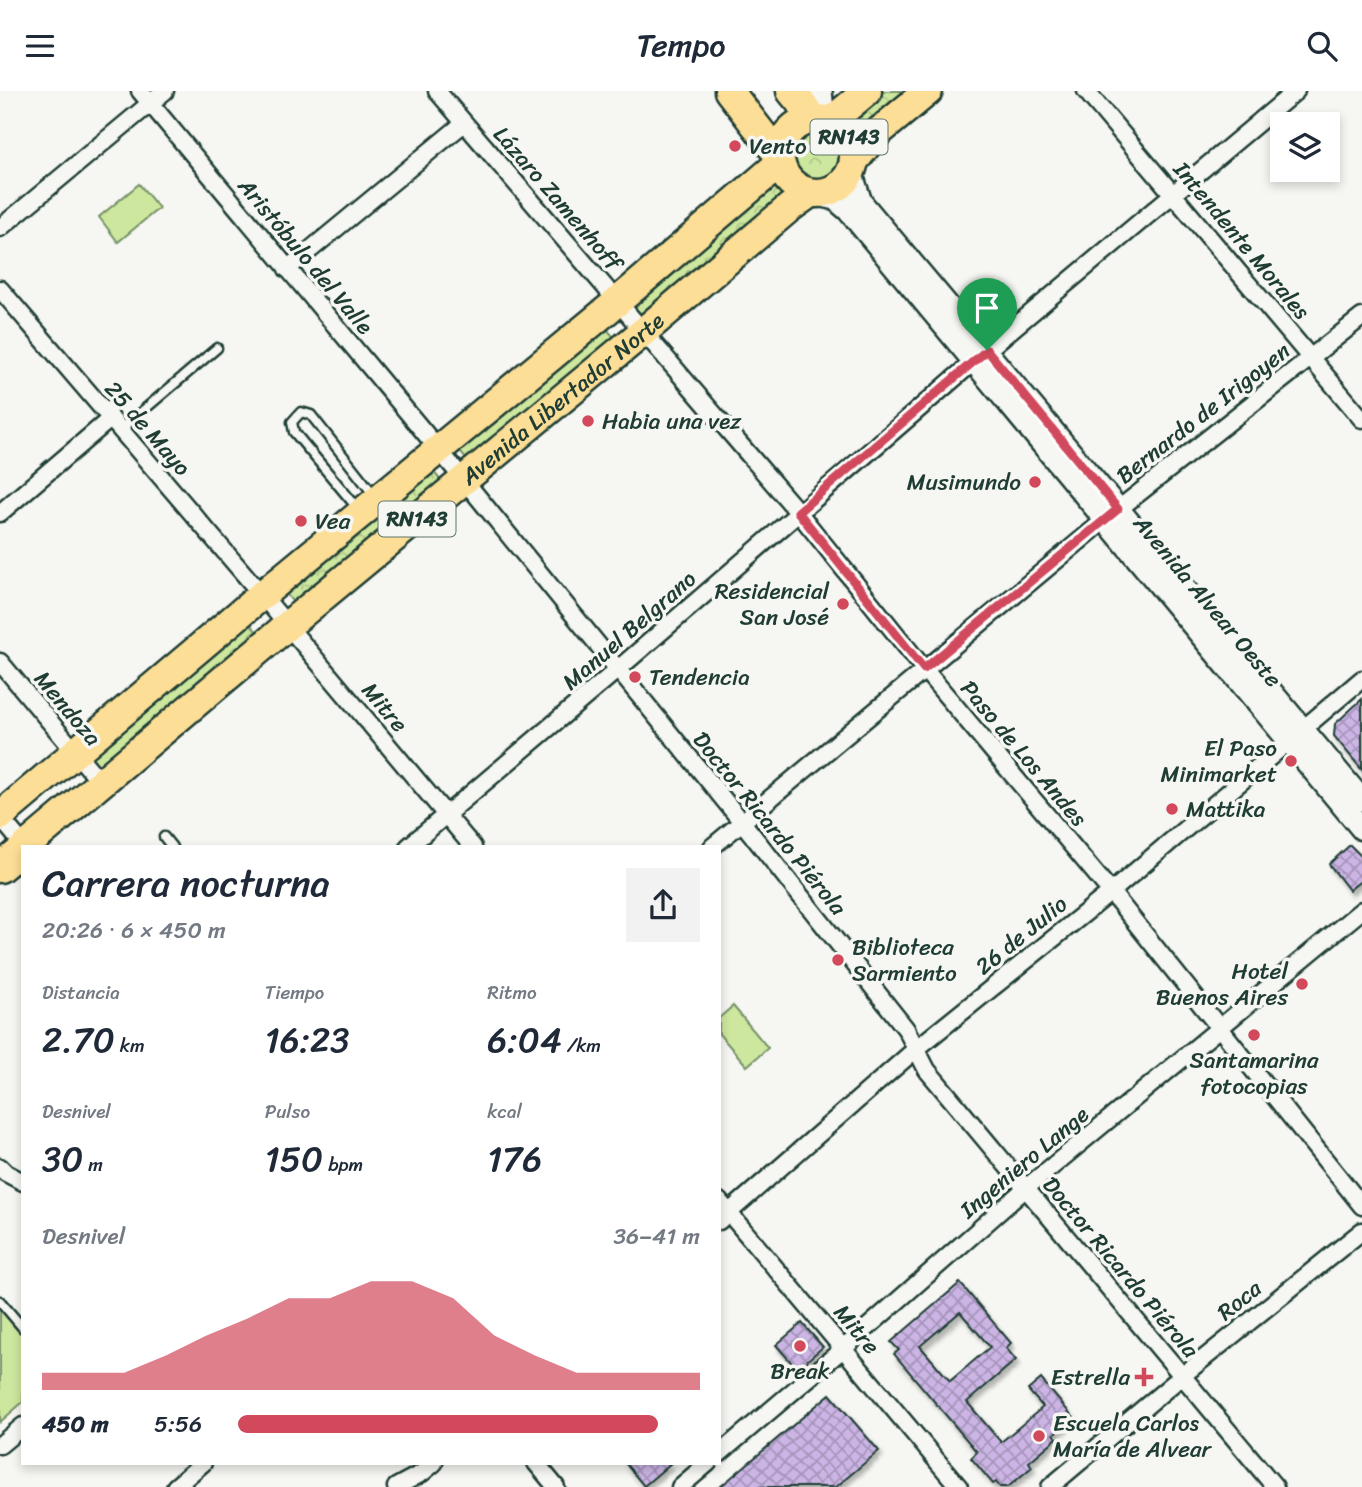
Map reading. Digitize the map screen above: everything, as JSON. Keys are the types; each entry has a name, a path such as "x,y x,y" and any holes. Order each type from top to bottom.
{"highway":[{"path":"729,91 780,160"},
{"path":"791,91 823,120"},
{"name":"RN143","path":"823,120 867,91"},
{"name":"RN143","path":"853,167 854,149 849,137 841,128 823,120 804,121 787,133 782,142 780,160 785,175 793,185 813,194 830,191 844,183 875,135 928,91"},
{"name":"Avenida Libertador Norte","path":"0,816 262,595 617,302 780,160"},
{"name":"Avenida Libertador Norte","path":"27,845 287,626 643,333 789,208 813,194"},
{"name":"Avenida Libertador Norte","path":"0,868 21,850"}],"main road":[{"path":"821,91 823,120"},
{"name":"Avenida Alvear Oeste","path":"853,167 862,202 980,356"},
{"name":"Avenida Alvear Oeste","path":"813,194 835,199 848,210 980,356 1296,734 1362,800"},
{"name":"Avenida Alvear Oeste","path":"1296,734 1362,829"}],"street":[{"path":"0,228 145,97 165,91"},
{"name":"Lázaro Zamenhoff","path":"437,91 617,302"},
{"name":"Intendente Morales","path":"1086,91 1362,419"},
{"name":"Manuel Belgrano","path":"410,845 980,356 1296,91"},
{"name":"Aristóbulo del Valle","path":"145,97 438,450"},
{"path":"287,269 464,123"},
{"name":"25 de Mayo","path":"0,289 262,595"},
{"name":"Paso de Los Andes","path":"617,302 798,512 924,669 1111,892 1362,1206"},
{"name":"Bernardo de Irigoyen","path":"714,845 1112,514 1362,317"},
{"path":"0,513 115,424"},
{"name":"Doctor Ricardo Piérola","path":"438,450 742,822 906,1029 927,1070 1275,1487"},
{"name":"Mitre","path":"262,595 471,845"},
{"name":"Mendoza","path":"0,662 102,784"},
{"name":"26 de Julio","path":"723,1212 916,1049 1111,892 1362,680"},
{"path":"0,816 23,845"},
{"name":"Ingeniero Lange","path":"721,1452 1026,1188 1362,910"},
{"path":"0,1167 21,1181"},
{"name":"Mitre","path":"723,1212 844,1348 959,1487"},
{"name":"Roca","path":"1050,1487 1362,1231"},
{"path":"0,1445 21,1428"},
{"path":"175,1487 201,1465"},
{"path":"396,1487 432,1465"},
{"path":"538,1465 556,1487"},
{"path":"680,1487 706,1465"}],"lane":[{"path":"115,424 217,348"},
{"path":"301,412 311,415 370,507 293,432 292,422 295,416 301,412"},
{"path":"164,837 170,845"},
{"path":"0,1301 21,1326"}],"green space":[{"path":"883,91 914,91 859,138 846,122"},
{"path":"816,128 827,130 836,136 842,145 842,167 836,176 827,182 816,184 805,182 796,176 790,167 788,156 790,145 796,136 805,130"},
{"path":"774,182 787,197 641,321 628,306"},
{"path":"139,184 159,208 118,242 99,217"},
{"path":"603,324 616,340 470,464 457,448"},
{"path":"429,466 442,482 296,606 283,590"},
{"path":"247,621 262,637 102,770 89,754"},
{"path":"733,1006 768,1048 747,1066 721,1036 721,1016"},
{"path":"0,1306 21,1331 21,1404 0,1422"}],"building":[{"path":"1362,699 1362,770 1334,736 1335,724"},
{"path":"1350,845 1362,857 1362,880 1349,890 1329,864"},
{"path":"960,1283 1011,1343 1006,1348 1016,1360 967,1402 1001,1442 1043,1407 1028,1390 1041,1379 1074,1418 1054,1434 1057,1438 1029,1462 1032,1467 1008,1487 1000,1487 996,1482 993,1484 971,1458 977,1452 894,1354 899,1350 891,1342","holes":["960,1312 990,1347 950,1381 920,1346"]},
{"name":"Break","path":"802,1323 823,1347 797,1369 776,1345"},
{"path":"830,1394 879,1451 836,1487 720,1487"},
{"path":"627,1465 669,1465 644,1486"}],"place":[{"name":"Vento","path":"735,146"},
{"name":"Habia una vez","path":"588,421"},
{"name":"Musimundo","path":"1035,482"},
{"name":"Vea","path":"301,521"},
{"name":"Residencial San José","path":"843,604"},
{"name":"Tendencia","path":"635,677"},
{"name":"El Paso Minimarket","path":"1291,761"},
{"name":"Mattika","path":"1172,809"},
{"name":"Biblioteca Sarmiento","path":"838,960"},
{"name":"Hotel Buenos Aires","path":"1302,984"},
{"name":"Santamarina fotocopias","path":"1254,1035"},
{"name":"Break","path":"800,1346"},
{"name":"Estrella","path":"1144,1377"},
{"name":"Escuela Carlos María de Alvear","path":"1039,1436"}],"route":[{"path":"987,350 1118,509 924,669 798,512 987,350"}]}
